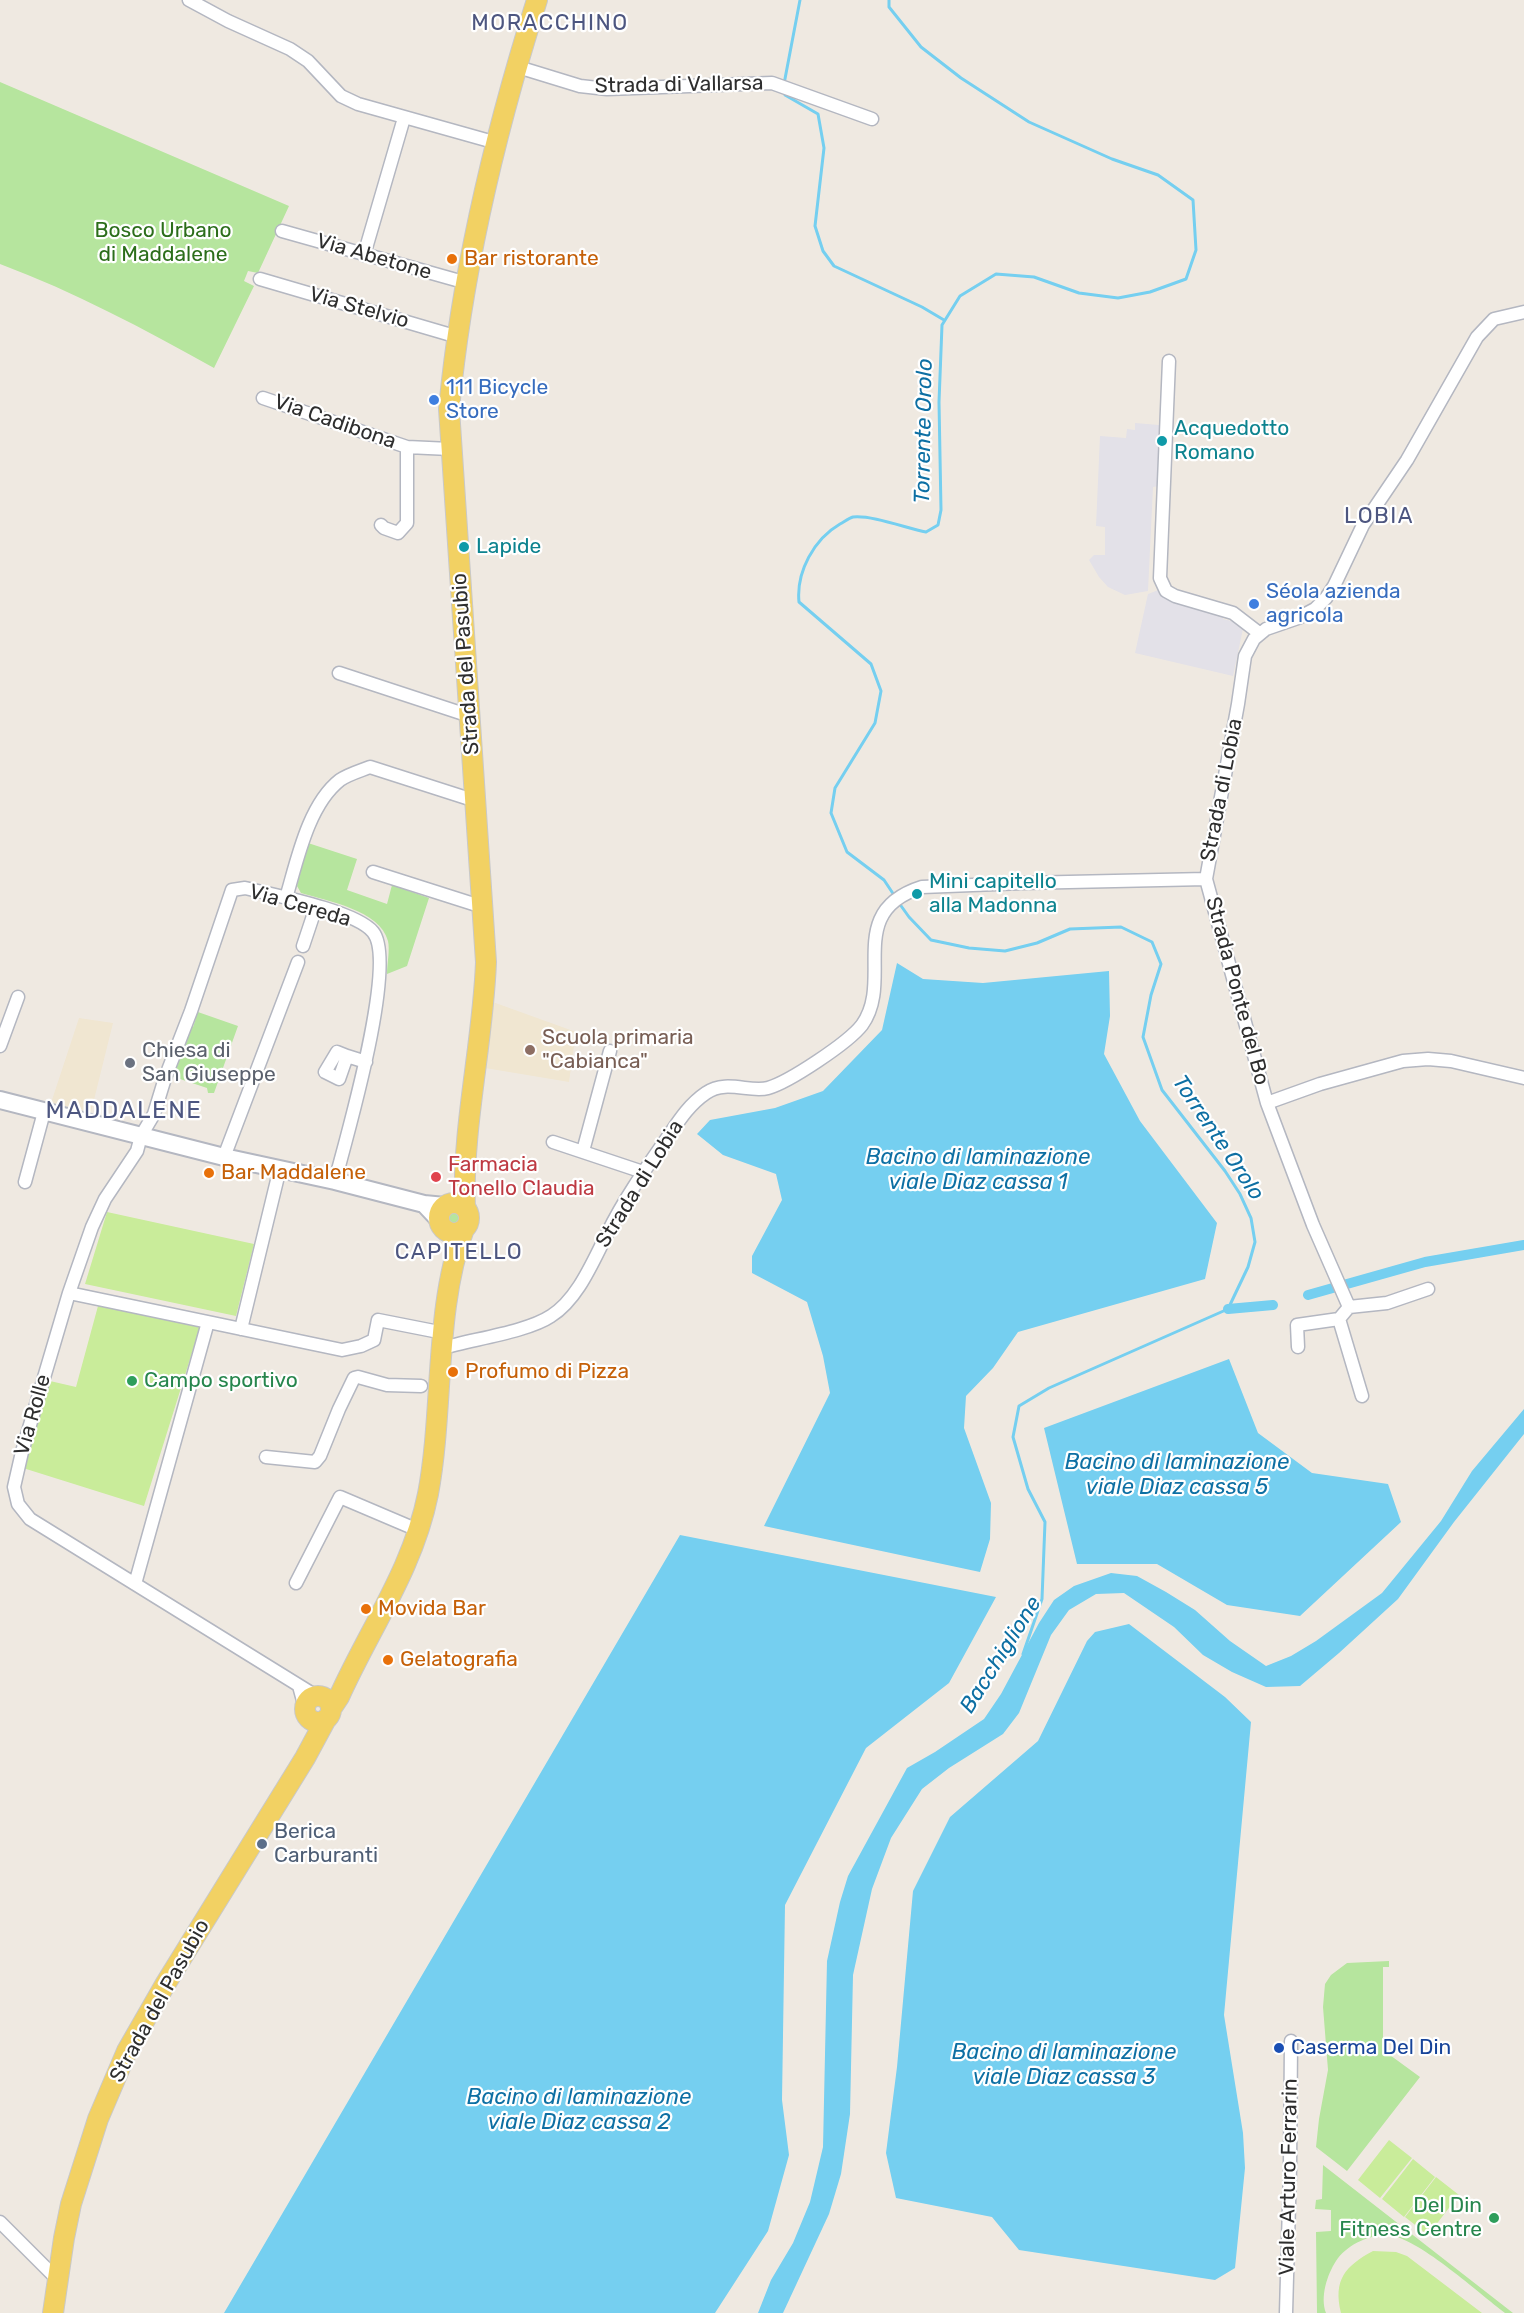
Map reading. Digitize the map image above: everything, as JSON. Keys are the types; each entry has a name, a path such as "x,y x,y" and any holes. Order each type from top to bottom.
{"main road":[{"name":"Strada del Pasubio","path":"448,1213 458,1183 468,1134 484,1005 486,962 449,409 458,337 484,193 537,0"},
{"path":"447,1303 455,1258 464,1229 453,1233 448,1213"},
{"path":"318,1707 345,1684 402,1572 420,1531 428,1492 430,1387 444,1340 447,1303 448,1213"},
{"name":"Strada del Pasubio","path":"53,2313 71,2204 98,2119 127,2051 312,1745 318,1707"}],"street":[{"path":"189,0 228,21 290,49 308,61 341,96 358,105 497,143"},
{"name":"Strada di Vallarsa","path":"518,67 580,86 607,89 772,83 873,118"},
{"path":"364,255 404,118"},
{"name":"Via Abetone","path":"282,231 467,283"},
{"name":"Via Stelvio","path":"260,279 458,337"},
{"path":"1169,361 1160,579 1166,591 1175,596 1233,613 1259,633 1306,614 1326,598 1363,525 1407,460 1477,337 1494,319 1524,312"},
{"name":"Via Cadibona","path":"263,398 407,447 450,449"},
{"name":"Via Cadibona","path":"381,525 398,533 407,523 407,447"},
{"name":"Strada di Lobia","path":"444,1340 534,1324 553,1315 580,1283 618,1212 688,1107 708,1092 726,1087 766,1089 847,1040 862,1024 871,1006 874,979 873,947 888,905 898,898 922,887 1206,879 1245,656 1259,633"},
{"path":"339,674 470,716"},
{"path":"286,898 308,827 324,799 340,780 353,773 370,767 476,801"},
{"path":"373,872 483,907"},
{"name":"Strada Ponte del Bo","path":"1206,879 1267,1103 1313,1225 1349,1307"},
{"name":"Via Cereda","path":"141,1136 154,1114 232,890 245,888 316,906 353,919 374,933 381,945 381,963 366,1062 335,1180"},
{"path":"303,946 316,906"},
{"path":"224,1157 298,962"},
{"path":"0,1042 18,997"},
{"path":"583,1151 610,1051"},
{"path":"347,1056 366,1062"},
{"name":"Strada Ponte del Bo","path":"1267,1103 1320,1084 1403,1061 1428,1059 1451,1061 1524,1078"},
{"path":"0,1100 224,1157 335,1180 424,1204 448,1213"},
{"path":"25,1182 44,1112"},
{"name":"Via Rolle","path":"141,1136 137,1151 116,1180 92,1227 69,1293 21,1452 14,1487 15,1496 23,1512 30,1519 299,1686 318,1707"},
{"path":"553,1142 643,1172"},
{"path":"241,1329 280,1168"},
{"path":"1299,1347 1297,1325 1339,1319 1349,1307 1388,1303 1428,1288"},
{"path":"69,1293 342,1350 361,1346 374,1340 378,1320 444,1340"},
{"path":"1339,1319 1362,1396"},
{"path":"135,1584 208,1322"},
{"path":"266,1457 315,1462 320,1456 354,1378 358,1377 387,1385 430,1387"},
{"path":"296,1583 340,1497 420,1531"},
{"name":"Viale Arturo Ferrarin","path":"1286,2313 1291,2041"},
{"path":"0,2222 58,2280"}],"shaded area":[{"path":"1135,423 1159,425 1159,486 1153,487 1148,591 1125,595 1108,587 1089,560 1094,555 1105,555 1105,527 1096,526 1100,436 1126,438 1127,429 1135,430"},
{"path":"1161,589 1224,613 1223,619 1244,624 1233,676 1135,653 1148,594"},
{"name":"Scuola primaria \"Cabianca\"","path":"490,1001 576,1032 569,1082 485,1068"},
{"path":"79,1018 113,1023 91,1112 51,1103"}],"green space":[{"name":"Bosco Urbano di Maddalene","path":"0,82 289,206 258,273 248,271 244,281 254,286 214,368 109,312 0,264"},
{"path":"308,843 357,859 347,890 387,904 392,885 429,898 407,966 387,974 388,941 383,930 364,914 301,893 297,886"},
{"path":"195,1011 238,1026 214,1093 208,1093 207,1088 171,1076 190,1026 193,1027 196,1018"},
{"path":"451,1210 457,1210 462,1218 460,1224 451,1226 446,1221 446,1215"},
{"path":"107,1212 254,1244 236,1316 85,1284"},
{"name":"Campo sportivo","path":"105,1301 201,1324 144,1506 23,1468 50,1381 76,1387 98,1306 103,1307"},
{"path":"1389,1961 1389,1967 1383,1967 1383,2050 1420,2077 1347,2171 1316,2147 1328,2070 1323,2007 1325,1984 1331,1975 1347,1963"},
{"path":"1389,2140 1412,2158 1380,2198 1358,2180"},
{"path":"1413,2159 1435,2177 1404,2217 1382,2199"},
{"path":"1323,2165 1513,2313 1505,2313 1450,2269 1418,2247 1392,2236 1376,2236 1353,2245 1336,2261 1325,2286 1326,2313 1317,2313 1316,2232 1331,2231 1331,2210 1315,2209 1316,2200 1322,2199"},
{"path":"1436,2177 1459,2195 1428,2235 1405,2217"},
{"path":"1373,2251 1396,2252 1407,2256 1482,2313 1341,2313 1339,2292 1344,2275 1355,2262"}],"water":[{"name":"Bacino di laminazione viale Diaz cassa 1","path":"897,963 923,979 983,983 1109,971 1110,1016 1104,1054 1140,1121 1217,1223 1205,1279 1018,1332 993,1368 966,1396 964,1428 991,1503 990,1539 980,1572 764,1526 830,1393 823,1356 807,1302 752,1273 752,1256 782,1200 776,1174 723,1155 697,1134 710,1120 775,1108 823,1091 882,1030"},
{"name":"Bacino di laminazione viale Diaz cassa 5","path":"1229,1359 1258,1433 1312,1473 1388,1484 1401,1522 1300,1616 1227,1605 1157,1564 1077,1564 1044,1428"},
{"name":"Bacchiglione","path":"1524,1409 1524,1434 1454,1522 1398,1599 1300,1686 1266,1687 1232,1672 1203,1655 1174,1627 1124,1593 1096,1594 1069,1610 1051,1635 1019,1713 1003,1734 949,1768 922,1789 891,1838 872,1889 853,1975 850,2114 841,2174 829,2214 783,2313 758,2313 771,2280 793,2243 810,2202 823,2147 827,1961 840,1902 848,1876 907,1768 984,1719 1001,1694 1054,1600 1074,1586 1111,1573 1137,1576 1166,1592 1195,1610 1230,1641 1266,1666 1291,1656 1316,1641 1382,1593 1441,1521 1472,1471"},
{"name":"Bacino di laminazione viale Diaz cassa 2","path":"680,1535 996,1597 949,1683 866,1748 785,1905 782,2100 789,2155 768,2231 715,2313 224,2313"},
{"name":"Bacino di laminazione viale Diaz cassa 3","path":"1129,1624 1225,1697 1251,1722 1224,2015 1243,2133 1245,2168 1235,2268 1215,2280 1019,2250 992,2217 896,2198 886,2153 897,2067 913,1891 950,1817 1038,1741 1087,1641 1095,1632"}],"waterway":[{"path":"784,84 800,0"},
{"name":"Torrente Orolo","path":"889,0 889,7 921,47 961,78 1029,122 1112,159 1158,175 1193,200 1196,250 1186,279 1150,292 1118,298 1079,293 1034,277 996,274 960,296 942,325 939,402 941,510 938,525 926,532 879,520 853,517 822,538 809,557 800,579 799,602 871,664 881,691 875,723 835,788 831,813 847,852 884,880 896,898"},
{"path":"785,90 785,95 818,114 824,148 815,226 823,251 834,266 922,307 944,320"},
{"name":"Torrente Orolo","path":"899,903 931,940 969,948 1005,951 1037,943 1070,929 1121,927 1152,942 1161,964 1151,995 1143,1037 1162,1090 1225,1171 1240,1194 1251,1218 1255,1242 1248,1267 1228,1309 1049,1388 1019,1406 1013,1437 1028,1489 1045,1522 1042,1599 1023,1654"},
{"path":"1308,1295 1425,1262 1524,1245"},
{"path":"1228,1309 1273,1305"}],"place":[{"name":"Bar ristorante","path":"452,259"},
{"name":"111 Bicycle Store","path":"434,400"},
{"name":"Acquedotto Romano","path":"1162,441"},
{"name":"Lapide","path":"464,547"},
{"name":"Séola azienda agricola","path":"1254,604"},
{"name":"Mini capitello alla Madonna","path":"917,894"},
{"name":"Scuola primaria \"Cabianca\"","path":"530,1050"},
{"name":"Chiesa di San Giuseppe","path":"130,1063"},
{"name":"Bar Maddalene","path":"209,1173"},
{"name":"Farmacia Tonello Claudia","path":"436,1177"},
{"name":"Profumo di Pizza","path":"453,1372"},
{"name":"Campo sportivo","path":"132,1381"},
{"name":"Movida Bar","path":"366,1609"},
{"name":"Gelatografia","path":"388,1660"},
{"name":"Berica Carburanti","path":"262,1844"},
{"name":"Caserma Del Din","path":"1279,2048"},
{"name":"Del Din Fitness Centre","path":"1494,2218"}],"district":[{"name":"MORACCHINO","path":"550,24"},
{"name":"LOBIA","path":"1379,517"},
{"name":"MADDALENE","path":"124,1111"},
{"name":"CAPITELLO","path":"459,1253"}]}
